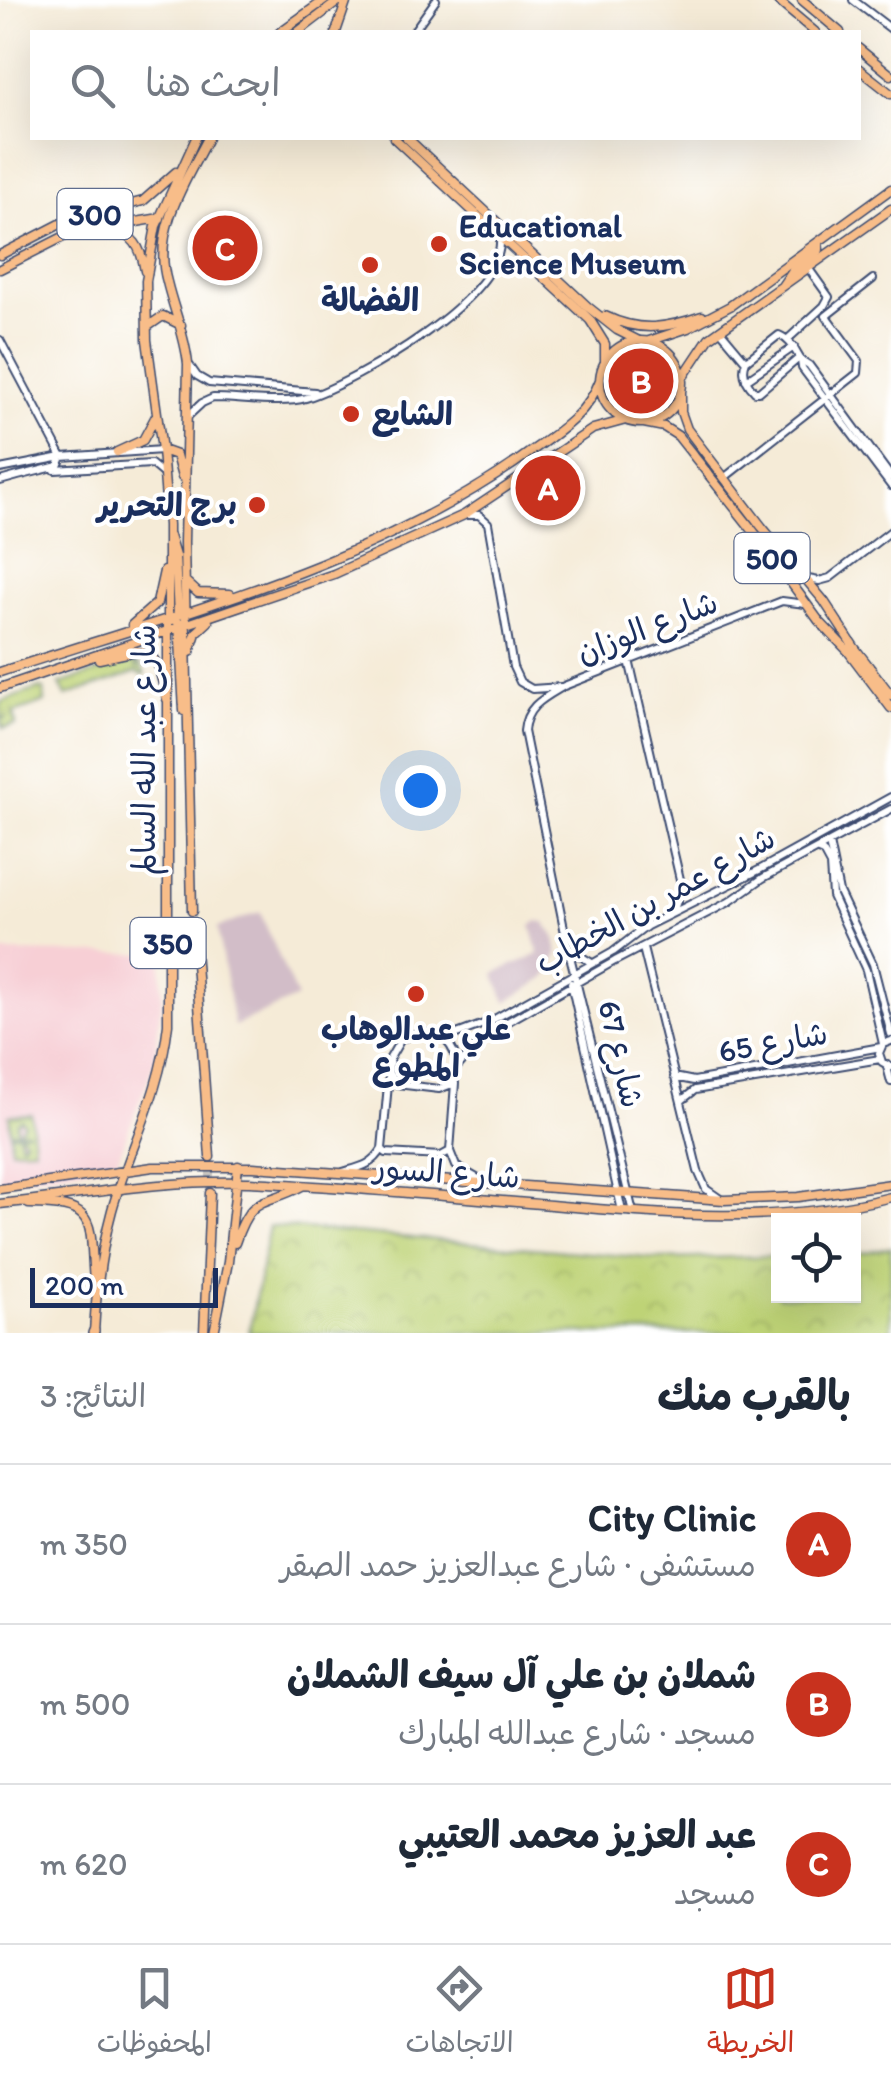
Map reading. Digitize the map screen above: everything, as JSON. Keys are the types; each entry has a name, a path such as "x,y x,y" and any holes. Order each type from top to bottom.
{"main road":[{"path":"299,29 325,0"},
{"path":"308,19 343,0"},
{"path":"336,30 343,0"},
{"path":"776,0 815,30"},
{"path":"802,0 837,30"},
{"path":"308,19 316,30"},
{"path":"861,50 891,75"},
{"path":"861,70 891,94"},
{"name":"شارع عبد الله السالم","path":"94,1332 104,1246 120,1186 156,1091 168,1024 170,708 178,613 167,552 162,450 146,327 146,282 159,218 195,140"},
{"path":"172,210 207,140"},
{"path":"0,672 237,594 389,534 462,497 521,459 575,418 594,396 605,362 605,344 598,328 396,140"},
{"path":"409,140 588,307 612,326 671,355 682,380"},
{"name":"300","path":"0,255 66,221 126,207 155,193 182,165"},
{"path":"605,362 621,346 688,328 730,306 891,188"},
{"path":"126,207 136,214 129,224"},
{"path":"0,688 334,574 464,515 593,429 626,420 644,423 666,414 681,391 682,380 696,354 720,330 891,209"},
{"name":"شارع عبد الله السالم","path":"172,210 163,240 164,268 188,364 185,581 178,628 187,681 192,912"},
{"name":"300","path":"0,270 63,237 159,218 172,210"},
{"path":"100,227 124,232 136,242 146,282"},
{"path":"780,290 793,270 819,250 818,242"},
{"path":"588,307 626,325 654,329 730,306"},
{"path":"146,327 163,316 181,325"},
{"path":"600,380 608,406 626,420"},
{"name":"500","path":"681,391 684,424 808,579 891,695"},
{"path":"117,452 142,440 157,412"},
{"name":"500","path":"644,423 664,427 678,436 805,604 848,651 891,708"},
{"path":"162,450 179,458 184,542"},
{"path":"168,534 174,550 178,613"},
{"path":"126,630 158,601 167,552"},
{"path":"775,563 778,555 786,554"},
{"path":"185,581 198,593 237,594"},
{"path":"187,681 193,638 200,628 220,615"},
{"path":"822,625 830,625 835,616"},
{"path":"178,628 181,696 187,721"},
{"path":"41,674 101,650 104,638"},
{"path":"70,664 136,651 149,653 158,665 170,708"},
{"name":"350","path":"195,950 210,1158"},
{"name":"شارع السور","path":"0,1189 189,1165 724,1200 798,1198 891,1184"},
{"path":"214,1333 228,1262 238,1166"},
{"name":"شارع السور","path":"0,1204 120,1186 237,1182 633,1212 768,1215 891,1197"},
{"path":"228,1262 242,1222 252,1208 302,1186"},
{"path":"204,1333 210,1193"},
{"path":"0,1204 62,1204 81,1212 90,1230 96,1298"}],"street":[{"path":"414,30 436,0"},
{"path":"853,0 891,30"},
{"path":"499,259 500,237"},
{"path":"188,417 207,400 297,399 373,367 434,329 499,259 521,256"},
{"path":"788,338 829,297 809,269"},
{"path":"724,478 855,376 860,365 826,316 873,279"},
{"path":"720,330 746,360 746,380 758,392 800,359"},
{"path":"746,360 779,335 788,338 891,486"},
{"path":"0,340 62,457"},
{"path":"746,380 794,347"},
{"path":"188,364 202,380 222,385 316,392"},
{"path":"220,398 216,390 222,385"},
{"path":"828,397 891,477"},
{"path":"0,470 62,457 162,450"},
{"path":"0,481 58,466 62,457"},
{"path":"18,476 141,463 151,464 164,476"},
{"name":"شارع الوزان","path":"464,515 479,514 488,523 516,676 532,689 564,686"},
{"path":"808,579 819,582 830,578 891,531"},
{"path":"824,600 824,588 830,578"},
{"name":"شارع الوزان","path":"524,731 525,719 536,702 564,686 782,601 805,604"},
{"path":"630,660 682,888 690,898 701,898"},
{"name":"شارع 67","path":"524,731 622,1211"},
{"name":"شارع عمر بن الخطاب","path":"457,1071 476,1045 494,1030 574,980 647,926 891,797"},
{"name":"شارع عمر بن الخطاب","path":"440,1036 468,1031 642,948 891,808"},
{"path":"828,843 839,892 873,964 887,1041 880,1059 889,1066 891,1082"},
{"path":"816,849 823,852 830,865 832,896 866,970 887,1041"},
{"path":"719,887 730,891 729,902"},
{"path":"672,913 682,888"},
{"path":"647,926 646,937 656,940"},
{"path":"568,948 593,964"},
{"path":"642,948 701,1180 712,1195 724,1200"},
{"name":"شارع 67","path":"574,980 633,1212"},
{"path":"468,1031 469,1040 476,1045"},
{"path":"337,1174 376,1159 382,1148 390,1058 402,1039 420,1032 440,1036 453,1048 457,1071 450,1151 456,1166 490,1185"},
{"name":"شارع 65","path":"674,1076 694,1081 887,1041"},
{"name":"شارع 65","path":"680,1102 695,1090 880,1059"},
{"path":"389,1073 402,1086 439,1088 452,1084 457,1071"},
{"path":"382,1148 386,1153 441,1156 450,1151"}],"shaded area":[{"path":"260,912 297,998 234,1026 217,928"},
{"path":"537,921 544,922 555,936 558,954 546,978 506,1002 494,973 539,954 531,926"},
{"path":"0,952 161,954 162,994 154,1063 116,1163 0,1182"}],"green space":[{"path":"137,659 145,674 137,672 66,696 60,684 135,660 137,670"},
{"path":"44,690 45,702 14,713 16,725 3,728 1,719 7,718 1,717 0,702"},
{"path":"31,1114 34,1148 11,1149 10,1133 18,1133 21,1144 25,1140 19,1133 29,1131 19,1131 24,1123 21,1119 17,1131 10,1132 9,1115"},
{"path":"269,1226 661,1259 771,1256 771,1303 861,1303 861,1253 891,1247 891,1333 249,1333"}],"tunnel":[{"path":"192,911 195,949"},
{"path":"210,1157 210,1193"}],"place":[{"name":"Educational Science Museum","path":"439,244"},
{"name":"عبد العزيز محمد العتيبي","path":"225,248"},
{"name":"الفضالة","path":"370,265"},
{"name":"شملان بن علي آل سيف الشملان","path":"641,381"},
{"name":"الشايع","path":"351,414"},
{"name":"City Clinic","path":"548,488"},
{"name":"برج التحرير","path":"257,505"},
{"name":"علي عبدالوهاب المطوع","path":"416,994"}]}
